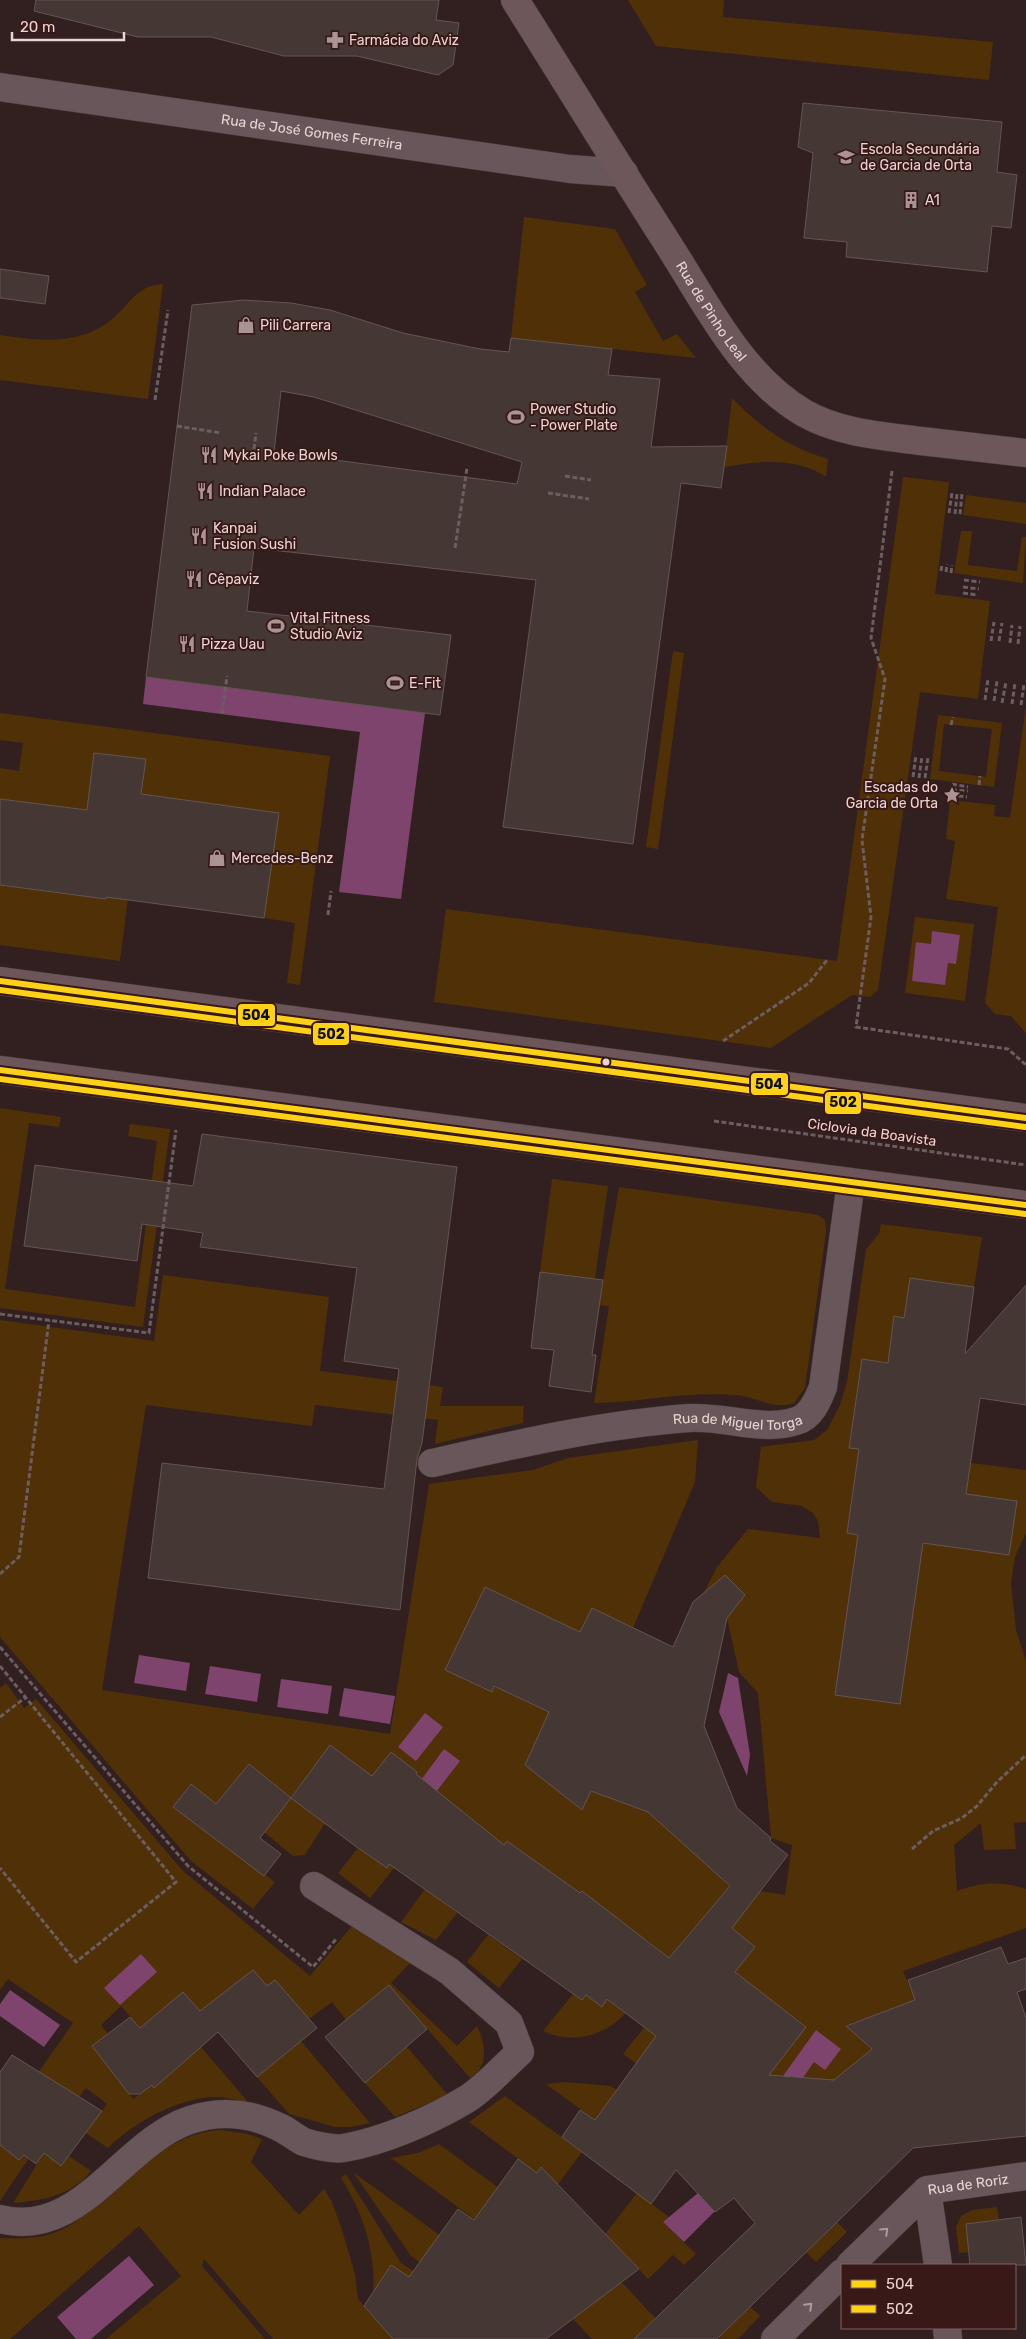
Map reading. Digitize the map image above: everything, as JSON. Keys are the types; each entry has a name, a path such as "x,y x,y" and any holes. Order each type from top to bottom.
{"main road":[{"path":"0,981 1026,1118"},
{"path":"0,1070 1026,1205"}],"street":[{"name":"Rua de Pinho Leal","path":"516,0 734,346 754,372 804,413 829,424 896,438 1026,454"},
{"name":"Rua de José Gomes Ferreira","path":"0,87 550,166 624,173"},
{"name":"Rua de Miguel Torga","path":"432,1463 572,1432 691,1418 718,1418 778,1425 798,1421 815,1406 823,1387 851,1182"},
{"path":"0,2219 15,2223 46,2219 72,2206 96,2190 158,2135 188,2121 214,2113 246,2115 279,2127 304,2142 342,2149 394,2135 468,2099 520,2052 509,2023 449,1971 314,1886"},
{"name":"Rua de Roriz","path":"851,2264 927,2190 1026,2176"},
{"path":"927,2190 938,2264"},
{"path":"775,2339 841,2274"}],"path":[{"path":"155,400 168,310"},
{"path":"177,426 221,433"},
{"path":"254,450 256,433"},
{"path":"896,438 871,638 885,679 862,840 870,917 856,1027 1008,1049 1026,1065"},
{"path":"455,548 467,468"},
{"path":"565,476 591,480"},
{"path":"548,493 588,499"},
{"path":"949,513 952,493"},
{"path":"955,514 957,494"},
{"path":"960,514 962,494"},
{"path":"941,571 942,564"},
{"path":"946,572 947,564"},
{"path":"951,573 952,565"},
{"path":"964,580 980,582"},
{"path":"964,587 979,589"},
{"path":"962,592 978,595"},
{"path":"991,641 994,622"},
{"path":"999,641 1002,623"},
{"path":"1010,643 1012,624"},
{"path":"1018,644 1020,626"},
{"path":"222,714 227,676"},
{"path":"985,700 988,679"},
{"path":"994,701 997,681"},
{"path":"1002,702 1006,682"},
{"path":"1012,704 1014,683"},
{"path":"1021,705 1024,684"},
{"path":"951,724 952,717"},
{"path":"913,777 916,755"},
{"path":"920,778 922,756"},
{"path":"925,778 928,757"},
{"path":"979,785 980,776"},
{"path":"952,784 968,789 952,790"},
{"path":"951,796 967,797"},
{"path":"328,915 331,891"},
{"path":"723,1040 809,983 827,960"},
{"name":"Ciclovia da Boavista","path":"714,1121 1026,1165"},
{"path":"0,1314 149,1333 176,1130"},
{"path":"0,1574 19,1557 49,1320"},
{"path":"0,1647 188,1866 313,1968 358,1913"},
{"path":"0,1666 176,1882 76,1962 0,1868"},
{"path":"0,1717 26,1697"},
{"path":"912,1849 932,1831 962,1818 977,1806 997,1782 1026,1755"}],"shaded area":[{"path":"628,0 724,0 723,17 993,42 989,80 656,46"},
{"path":"524,217 615,229 647,285 635,292 663,341 677,334 696,358 511,338"},
{"path":"163,284 148,399 0,380 0,335 58,340 86,334 111,320 146,288"},
{"path":"732,398 764,427 788,443 828,459 826,477 815,471 790,463 763,462 724,467"},
{"path":"903,477 949,482 935,594 990,601 978,699 920,692 878,990 870,997 852,995 771,1048 434,1002 446,909 837,961"},
{"path":"966,495 1026,503 1026,524 963,515"},
{"path":"961,531 972,531 968,565 1017,571 1022,537 1026,537 1023,583 954,573"},
{"path":"673,651 684,653 658,849 646,847"},
{"path":"146,677 425,713 401,899 339,892 360,732 143,704"},
{"path":"1026,706 1026,1033 1011,1016 995,1014 985,1003 998,907 946,899 955,841 946,839 950,800 995,805 994,816 1010,818"},
{"path":"0,713 330,756 300,985 287,983 295,923 264,918 278,813 170,798 141,800 146,759 95,753 90,785 98,811 0,799 0,768 19,771 23,743 0,740"},
{"path":"938,715 1002,723 994,787 930,779","holes":["944,724 992,729 986,777 939,771"]},
{"path":"137,828 120,961 0,945 0,885 106,899 114,839"},
{"path":"915,917 974,924 965,1001 905,993"},
{"path":"932,931 960,935 956,964 948,963 945,985 912,981 916,942 931,944"},
{"path":"0,1108 61,1117 59,1127 29,1123 5,1289 135,1307 157,1141 128,1136 130,1124 170,1129 143,1327 0,1308"},
{"path":"552,1179 608,1186 595,1279 540,1272"},
{"path":"619,1187 806,1213 818,1215 825,1220 826,1232 805,1388 794,1403 779,1405 743,1396 700,1394 594,1403 609,1306 599,1305"},
{"path":"881,1224 982,1237 974,1287 910,1278 904,1318 894,1317 888,1363 862,1359 849,1447 1026,1470 1026,1533 1015,1557 1011,1583 1016,1630 1026,1661 1026,1822 1014,1823 1016,1849 984,1850 981,1823 954,1845 957,1891 983,1884 1000,1884 1026,1889 1026,1928 903,1971 915,2000 846,2025 871,2049 834,2081 768,2076 806,2026 764,1995 673,2090 623,2054 651,2019 734,1973 755,1947 709,1910 669,1958 647,1940 628,1964 606,1910 582,1891 563,1915 540,1865 507,1841 491,1863 461,1842 476,1822 453,1804 399,1796 417,1772 391,1752 372,1776 330,1745 291,1797 325,1823 305,1855 293,1856 264,1832 291,1798 249,1764 216,1804 190,1784 173,1807 275,1882 253,1909 191,1861 0,1637 0,1320 154,1341 163,1275 329,1297 320,1371 443,1387 440,1406 524,1406 523,1423 435,1444 438,1420 315,1405 312,1426 146,1405 102,1690 390,1734 429,1484 533,1470 568,1458 698,1440 695,1482 633,1628 592,1608 576,1640 532,1609 485,1587 445,1670 491,1692 494,1686 549,1712 525,1765 582,1809 593,1786 615,1800 648,1812 720,1877 748,1907 760,1891 785,1895 792,1845 771,1838 758,1693 739,1672 727,1618 703,1594 717,1567 748,1529 820,1538 818,1521 813,1513 802,1506 772,1502 756,1487 761,1447 814,1440 828,1429 840,1405 847,1382 866,1249 879,1234"},
{"path":"139,1655 190,1663 186,1691 134,1683"},
{"path":"210,1666 261,1674 257,1702 205,1694"},
{"path":"728,1673 738,1678 750,1755 747,1776 719,1712"},
{"path":"281,1679 332,1686 328,1714 277,1707"},
{"path":"6,1683 24,1708 36,1699 182,1870 310,1976 352,1926 410,1963 391,1983 457,2046 477,2026 484,2047 484,2055 480,2068 476,2073 470,2078 389,1985 346,2020 332,2002 309,2019 275,1980 236,2011 200,2011 140,2028 121,2006 101,2025 108,2034 92,2046 133,2099 152,2085 154,2088 201,2047 248,2102 213,2097 176,2105 139,2123 108,2148 86,2133 107,2104 86,2088 64,2115 26,2090 73,2023 8,1979 0,1990 0,1688"},
{"path":"344,1688 395,1696 390,1724 339,1716"},
{"path":"425,1713 443,1727 416,1761 398,1747"},
{"path":"444,1749 460,1761 433,1796 418,1784"},
{"path":"358,1848 387,1868 390,1864 395,1867 370,1898 338,1873"},
{"path":"425,1889 457,1913 436,1940 401,1922"},
{"path":"488,1935 522,1959 499,1988 467,1962"},
{"path":"141,1954 157,1972 120,2005 104,1988"},
{"path":"10,1990 60,2025 44,2047 0,2016 0,2004"},
{"path":"573,1994 582,2000 586,1995 602,2007 607,1999 626,2013 608,2027 587,2036 565,2037 543,2031"},
{"path":"816,2030 841,2049 825,2070 814,2062 797,2086 783,2076"},
{"path":"301,2041 370,2123 351,2127 335,2127 289,2114 257,2077"},
{"path":"407,2047 448,2095 395,2117 365,2083"},
{"path":"565,2082 611,2086 639,2106 617,2136 546,2084"},
{"path":"505,2096 582,2152 556,2187 469,2122"},
{"path":"221,2130 248,2134 262,2139 251,2162 299,2215 324,2189 332,2202 342,2230 355,2274 358,2299 393,2339 273,2339 204,2259 202,2266 265,2339 106,2339 181,2276 139,2226 10,2339 0,2339 0,2238 38,2237 65,2228 83,2216 134,2172 166,2149 183,2139 201,2133"},
{"path":"439,2144 519,2203 496,2235 391,2158 418,2153"},
{"path":"0,2145 19,2160 24,2155 29,2158 0,2201"},
{"path":"44,2153 61,2166 69,2156 91,2171 84,2179 66,2191 34,2201 13,2203"},
{"path":"353,2172 452,2244 433,2272 411,2256"},
{"path":"346,2174 401,2263 426,2279 373,2293 370,2248 362,2219 341,2178"},
{"path":"637,2193 669,2217 663,2222 696,2254 684,2265 673,2255 648,2279 624,2253 605,2268 588,2256"},
{"path":"698,2193 715,2211 684,2242 663,2222"},
{"path":"997,2207 999,2220 966,2225 969,2252 959,2253 956,2227 961,2216 972,2210"},
{"path":"837,2222 847,2232 816,2262 806,2252"},
{"path":"129,2256 154,2285 91,2339 76,2339 57,2317"},
{"path":"617,2277 656,2319 634,2339 592,2339 573,2319"},
{"path":"750,2307 760,2316 738,2339 721,2339 719,2337"}],"building":[{"path":"36,0 439,0 436,20 459,23 453,65 438,75 357,56 284,56 211,37 138,37 34,11"},
{"name":"A1","path":"803,103 1002,122 997,172 1017,175 1011,228 992,226 987,272 846,257 847,242 804,238 813,153 798,147"},
{"path":"0,269 49,276 45,304 0,298"},
{"path":"244,300 291,303 330,310 403,333 480,349 509,352 511,338 612,349 608,375 660,379 651,447 727,446 721,488 681,483 633,844 503,827 536,580 254,548 247,611 451,635 440,715 146,677 192,305","holes":["281,391 314,397 522,462 517,484 274,452"]},
{"path":"94,753 146,759 141,794 279,813 264,918 0,885 0,799 87,810"},
{"path":"202,1134 457,1167 422,1443 417,1459 400,1610 148,1578 162,1463 384,1489 399,1369 344,1361 357,1268 200,1247 203,1233 142,1224 137,1261 24,1246 35,1165 193,1186"},
{"path":"540,1272 603,1280 592,1355 596,1355 591,1392 549,1386 554,1350 531,1348"},
{"path":"910,1278 974,1287 965,1354 1026,1285 1026,1405 980,1398 966,1494 1017,1501 1009,1555 923,1543 900,1704 835,1695 858,1535 847,1533 859,1449 849,1448 862,1359 888,1363 894,1316 904,1318"},
{"path":"725,1575 745,1595 727,1618 704,1726 737,1808 771,1838 770,1841 788,1855 732,1928 755,1947 735,1972 806,2027 769,2075 834,2080 872,2049 846,2026 915,2000 908,1980 1001,1947 1008,1964 1026,1958 1026,1989 1017,1992 1026,2018 1026,2136 913,2148 717,2339 634,2339 755,2223 734,2198 715,2212 676,2170 651,2204 562,2137 580,2110 595,2120 656,2036 607,1999 602,2007 586,1995 582,2000 389,1864 387,1868 358,1848 291,1798 330,1745 372,1776 391,1752 504,1845 507,1841 580,1893 582,1891 669,1958 730,1886 648,1812 591,1791 582,1810 525,1765 549,1712 494,1686 492,1692 445,1670 485,1587 580,1632 592,1608 673,1647 693,1602"},
{"path":"249,1764 291,1798 260,1838 281,1854 264,1876 173,1807 191,1784 216,1804"},
{"path":"253,1970 267,1986 275,1980 317,2028 257,2077 218,2032 154,2088 152,2085 140,2094 129,2094 92,2046 130,2017 140,2028 183,1992 200,2011"},
{"path":"389,1985 427,2029 365,2083 325,2037"},
{"path":"12,2055 102,2111 61,2166 44,2153 36,2164 24,2155 19,2160 0,2145 0,2072"},
{"path":"518,2159 537,2173 541,2167 639,2269 546,2339 393,2339 364,2306 391,2265 409,2277 458,2209 474,2220"},
{"path":"1021,2217 1026,2265 970,2264 966,2224"}],"transit line":[{"name":"504","path":"0,981 1026,1118"},
{"name":"502","path":"0,990 1025,1127"},
{"name":"504","path":"0,1070 1026,1205"},
{"name":"502","path":"0,1079 1025,1214"}],"place":[{"name":"Farmácia do Aviz","path":"335,40"},
{"name":"Escola Secundária de Garcia de Orta","path":"846,157"},
{"name":"A1","path":"911,200"},
{"name":"Pili Carrera","path":"246,325"},
{"name":"Power Studio - Power Plate","path":"516,417"},
{"name":"Mykai Poke Bowls","path":"209,455"},
{"name":"Indian Palace","path":"205,491"},
{"name":"Kanpai Fusion Sushi","path":"199,536"},
{"name":"Cêpaviz","path":"194,579"},
{"name":"Vital Fitness Studio Aviz","path":"276,626"},
{"name":"Pizza Uau","path":"187,644"},
{"name":"E-Fit","path":"395,683"},
{"name":"Escadas do Garcia de Orta","path":"952,795"},
{"name":"Mercedes-Benz","path":"217,858"}]}
